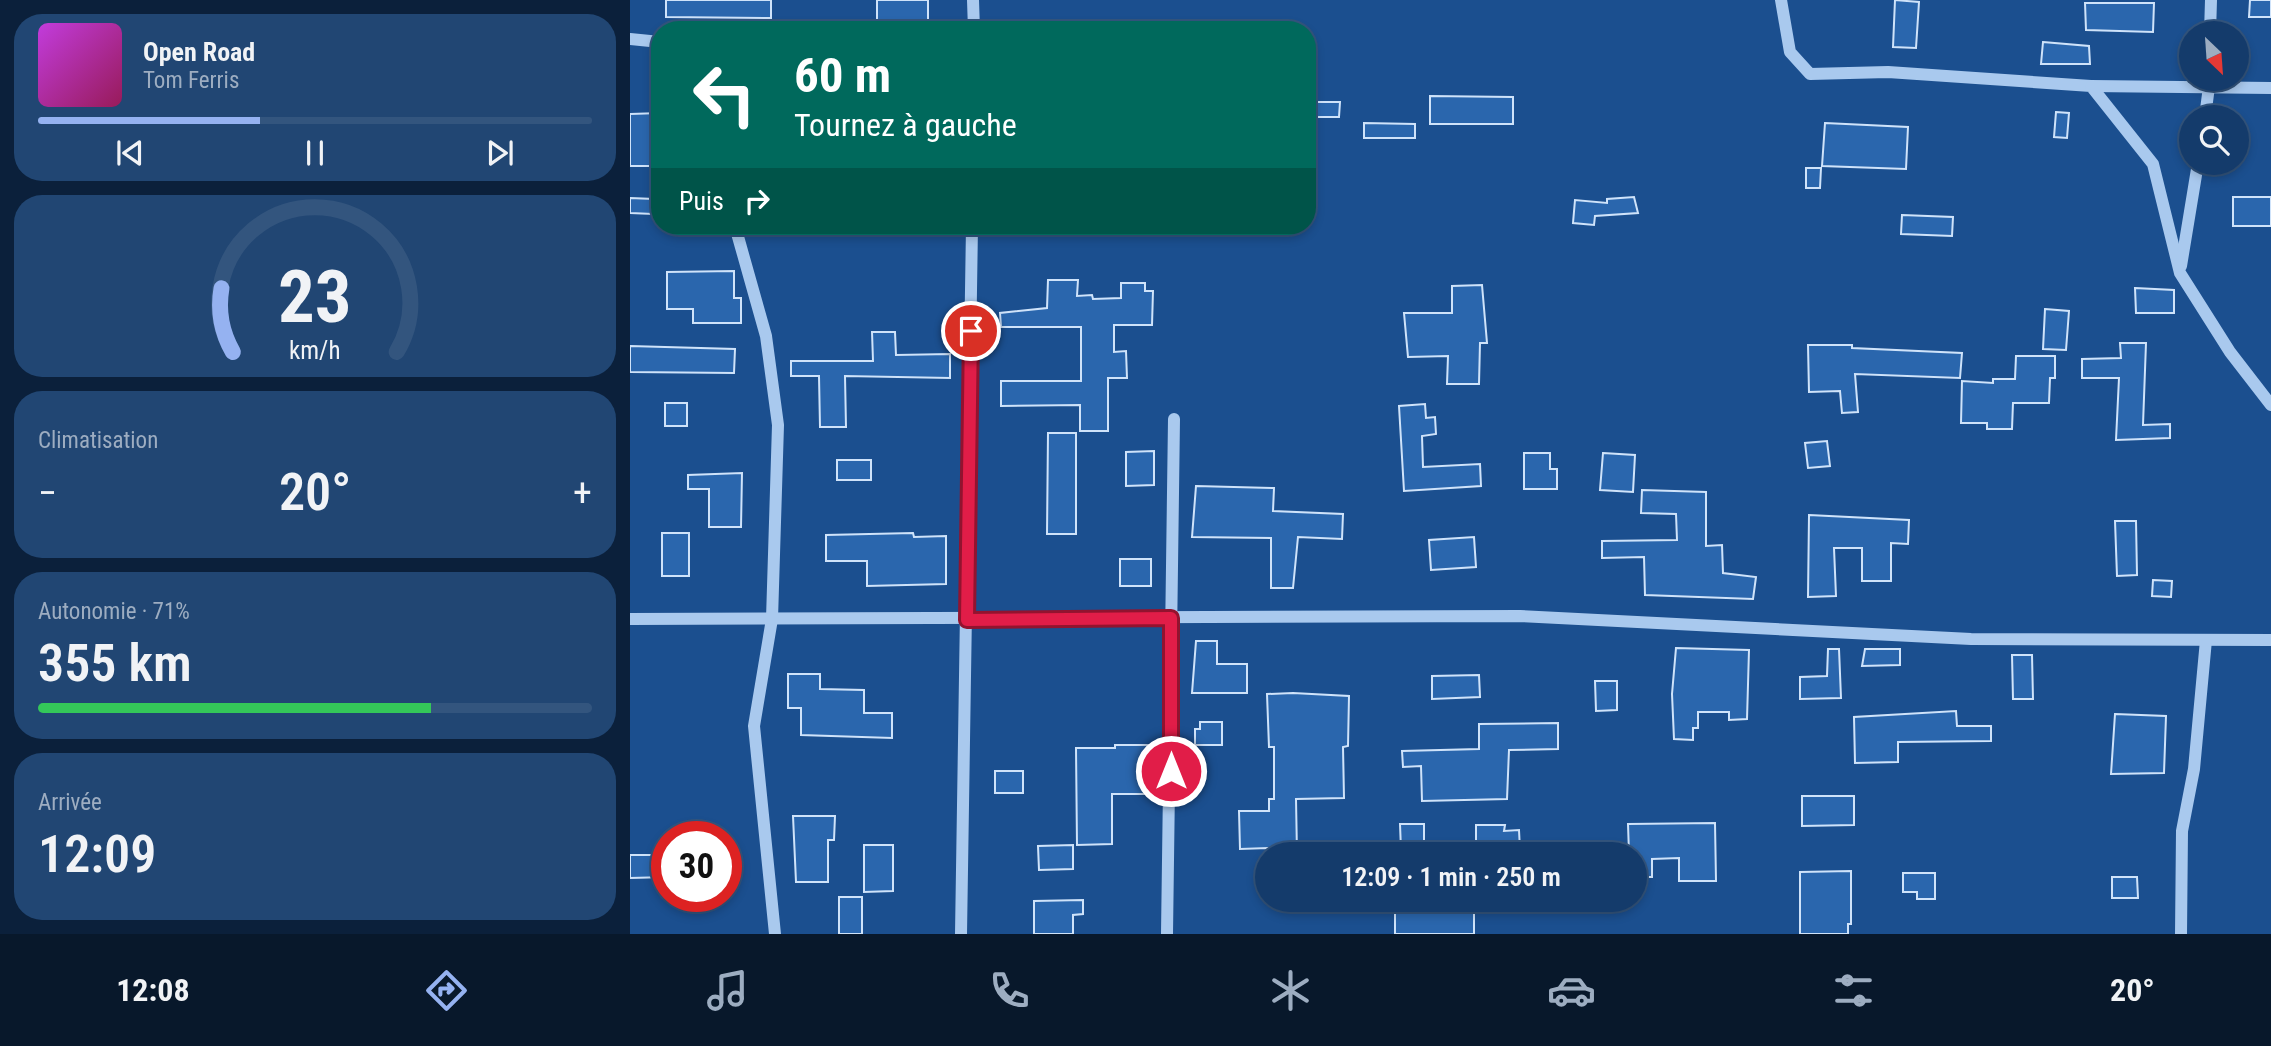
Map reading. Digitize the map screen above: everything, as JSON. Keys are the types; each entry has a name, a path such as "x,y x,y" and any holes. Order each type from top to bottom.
{"street":[{"path":"974,0 974,21"},
{"path":"1781,0 1790,52 1810,74 1888,72 2091,86 2179,84"},
{"path":"2210,21 2211,0"},
{"path":"630,39 651,41"},
{"path":"2091,86 2153,164 2180,273 2230,352 2271,405"},
{"path":"2249,86 2271,88"},
{"path":"2180,273 2196,175"},
{"path":"738,235 766,337 778,425 772,619 754,726 775,934"},
{"path":"961,934 972,235"},
{"path":"1167,934 1174,419"},
{"path":"630,619 967,620 1520,616 1971,639 2271,640"},
{"path":"2180,934 2182,831 2194,769 2206,640"}],"building":[{"path":"666,0 771,0 771,18 666,17"},
{"path":"877,0 928,0 928,21 877,21"},
{"path":"1895,0 1919,2 1916,48 1893,47"},
{"path":"2250,0 2271,0 2271,17 2249,17"},
{"path":"2085,3 2154,3 2153,32 2086,30"},
{"path":"2043,42 2089,46 2090,64 2041,64"},
{"path":"1430,96 1513,97 1513,124 1430,124"},
{"path":"1316,102 1340,102 1339,117 1316,117"},
{"path":"2056,112 2069,113 2067,138 2054,137"},
{"path":"651,113 651,166 630,166 630,114"},
{"path":"1364,123 1415,124 1415,138 1364,138"},
{"path":"1825,123 1908,127 1906,169 1822,166"},
{"path":"1806,168 1821,168 1820,188 1806,188"},
{"path":"1634,197 1638,213 1595,216 1594,225 1573,223 1575,200 1607,203 1607,199"},
{"path":"2233,197 2271,197 2271,226 2233,226"},
{"path":"630,198 651,199 651,214 630,213"},
{"path":"1902,215 1953,217 1952,236 1901,234"},
{"path":"734,271 734,298 741,298 741,323 693,323 693,309 667,309 667,272"},
{"path":"1048,280 1078,280 1077,296 1092,295 1093,299 1121,298 1121,283 1145,283 1145,291 1153,291 1152,325 1114,325 1114,352 1126,351 1127,378 1108,378 1108,431 1080,431 1080,405 1001,406 1001,381 1081,381 1081,327 1001,327 1000,313 1047,308"},
{"path":"1482,285 1487,343 1480,343 1479,384 1447,384 1448,356 1408,357 1404,313 1452,313 1452,286"},
{"path":"2135,288 2174,290 2174,313 2136,313"},
{"path":"2045,309 2069,311 2066,350 2043,349"},
{"path":"872,332 895,332 896,355 950,354 950,378 845,376 846,427 820,427 819,376 791,376 791,361 873,361"},
{"path":"2120,343 2146,343 2143,425 2170,424 2170,438 2116,440 2119,378 2082,378 2082,359 2121,358"},
{"path":"1808,345 1852,345 1852,348 1962,353 1960,378 1855,374 1858,412 1842,413 1840,391 1809,392"},
{"path":"630,346 735,349 734,373 630,372"},
{"path":"2016,356 2055,356 2055,378 2050,378 2049,403 2013,403 2012,429 1987,429 1987,423 1961,423 1962,381 1993,383 1993,379 2015,379"},
{"path":"665,403 687,403 687,426 665,426"},
{"path":"1425,404 1426,418 1435,417 1436,434 1422,436 1423,467 1480,464 1481,486 1404,491 1399,406"},
{"path":"1048,433 1076,433 1076,534 1047,534"},
{"path":"1827,441 1830,466 1808,468 1805,443"},
{"path":"1154,451 1154,485 1126,486 1126,452"},
{"path":"1524,453 1550,453 1550,469 1557,469 1557,489 1524,489"},
{"path":"1603,453 1635,455 1633,492 1600,490"},
{"path":"837,460 871,460 871,480 837,480"},
{"path":"742,473 741,527 709,527 709,489 688,489 688,475"},
{"path":"1196,486 1274,488 1273,511 1343,514 1342,539 1298,537 1293,588 1271,588 1271,538 1192,537"},
{"path":"1642,490 1706,492 1706,546 1722,545 1723,573 1756,577 1753,599 1645,595 1644,557 1602,558 1602,541 1677,540 1676,514 1641,513"},
{"path":"1809,515 1909,520 1908,544 1891,543 1891,581 1862,581 1862,548 1834,548 1836,596 1808,597"},
{"path":"2115,521 2136,521 2137,575 2117,576"},
{"path":"662,533 689,533 689,576 662,576"},
{"path":"913,533 914,537 946,536 946,584 867,586 867,561 826,561 826,535"},
{"path":"1474,537 1476,567 1431,570 1429,540"},
{"path":"1120,559 1151,559 1151,586 1120,586"},
{"path":"2153,580 2172,581 2171,597 2152,596"},
{"path":"1196,641 1217,641 1217,664 1247,664 1247,693 1192,693"},
{"path":"1676,648 1749,650 1747,719 1729,720 1729,712 1698,712 1698,728 1693,728 1693,740 1674,739 1672,694"},
{"path":"1828,649 1839,649 1841,698 1800,699 1800,677 1827,676"},
{"path":"1865,649 1900,649 1900,665 1862,666"},
{"path":"2012,655 2032,655 2033,699 2013,699"},
{"path":"788,674 820,674 820,689 864,690 864,713 892,713 892,738 801,735 801,708 788,708"},
{"path":"1479,675 1480,697 1432,699 1432,676"},
{"path":"1595,681 1617,681 1617,710 1596,711"},
{"path":"1267,694 1349,696 1348,746 1343,747 1344,798 1296,799 1297,842 1255,842 1255,848 1240,849 1239,811 1269,811 1269,799 1274,799 1274,747 1269,747"},
{"path":"1956,711 1957,726 1991,726 1991,741 1898,742 1898,762 1855,763 1854,717"},
{"path":"2115,714 2166,716 2164,773 2111,774"},
{"path":"1200,722 1222,722 1222,745 1195,745 1195,729 1200,729"},
{"path":"1558,723 1558,749 1509,750 1507,799 1422,801 1421,766 1403,767 1402,751 1479,749 1479,724"},
{"path":"1115,745 1153,745 1150,794 1112,794 1112,844 1077,845 1076,748 1115,748"},
{"path":"995,771 1023,771 1023,793 995,793"},
{"path":"1802,796 1854,796 1854,825 1802,826"},
{"path":"793,816 835,816 834,840 828,840 828,882 796,882"},
{"path":"1715,823 1716,881 1679,881 1679,858 1652,859 1652,877 1647,877 1647,842 1629,842 1628,824"},
{"path":"1400,824 1424,824 1424,842 1401,842"},
{"path":"1476,825 1505,825 1504,831 1519,830 1520,842 1476,842"},
{"path":"864,845 893,845 893,891 864,892"},
{"path":"1073,845 1073,869 1039,870 1038,846"},
{"path":"630,855 651,855 651,877 630,878"},
{"path":"1851,871 1851,924 1848,924 1848,934 1800,934 1800,872"},
{"path":"1903,873 1935,873 1935,899 1917,899 1917,892 1903,892"},
{"path":"2112,877 2137,877 2138,898 2112,898"},
{"path":"839,897 862,897 862,934 839,934"},
{"path":"1083,900 1083,914 1073,915 1073,934 1034,934 1034,901"},
{"path":"1395,912 1474,912 1474,934 1395,934"}],"route":[{"path":"971,331 967,620 1171,618 1171,771"}]}
